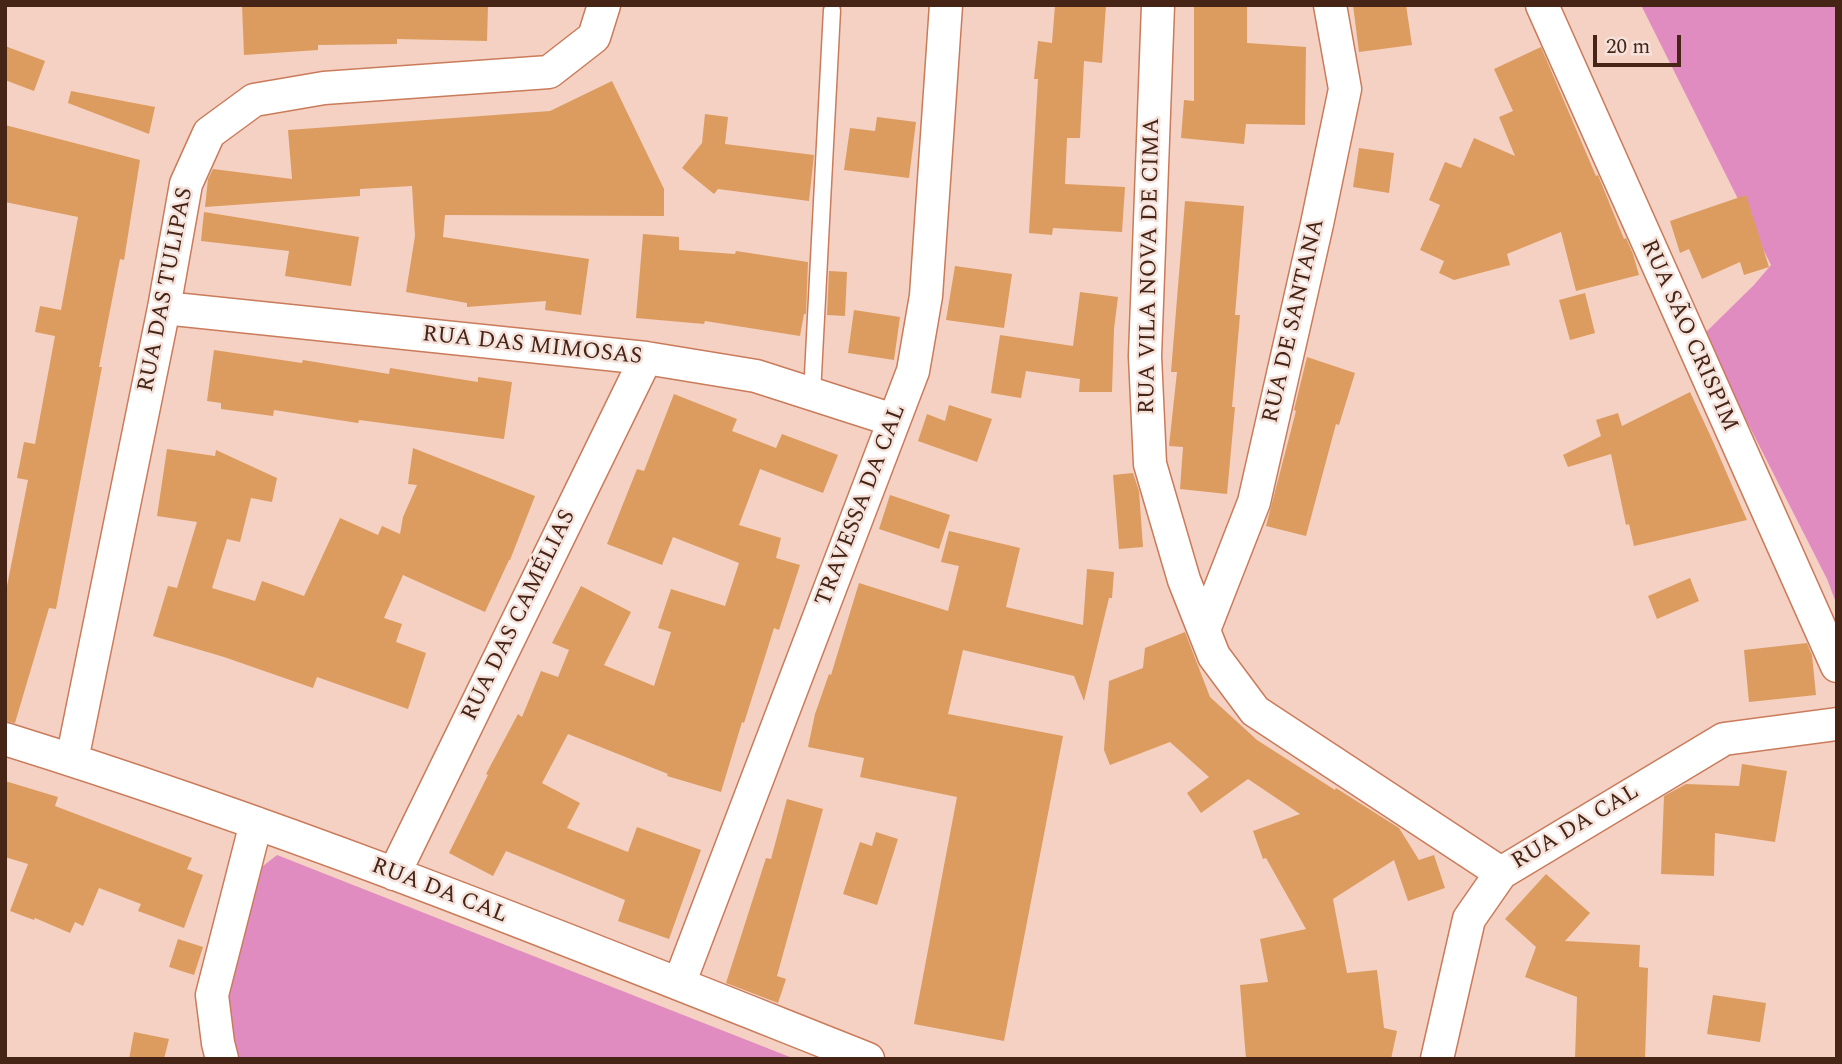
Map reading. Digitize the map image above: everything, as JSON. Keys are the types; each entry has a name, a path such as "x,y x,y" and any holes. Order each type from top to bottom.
{"street":[{"name":"RUA DAS TULIPAS","path":"72,760 164,308 186,184 209,133 254,100 324,88 549,72 594,37 604,5"},
{"name":"TRAVESSA DA CAL","path":"680,985 913,371 926,296 946,5"},
{"name":"RUA VILA NOVA DE CIMA","path":"1158,5 1145,356 1150,464 1184,580 1214,656 1255,711 1501,873"},
{"name":"RUA DE SANTANA","path":"1204,630 1254,502 1345,89 1330,5"},
{"name":"RUA SÃO CRISPIM","path":"1542,5 1837,666"},
{"name":"RUA DAS MIMOSAS","path":"164,308 646,358 756,376 894,420"},
{"name":"RUA DAS CAMÉLIAS","path":"394,874 646,358"},
{"name":"RUA DA CAL","path":"1437,1059 1469,919 1501,873 1724,739 1837,724"},
{"name":"RUA DA CAL","path":"5,739 256,822 868,1059"},
{"path":"222,1059 212,995 256,822"}],"lane":[{"path":"812,394 832,10"}],"shaded area":[{"path":"1641,5 1837,5 1837,605 1827,579 1703,335 1771,265"},
{"path":"277,855 795,1059 232,1059 224,1003 258,870"}],"building":[{"path":"242,5 488,5 487,41 397,39 397,44 318,45 318,50 244,55"},
{"path":"1055,5 1106,5 1102,63 1084,61 1080,138 1067,138 1065,184 1125,187 1122,232 1053,228 1052,235 1029,233 1038,79 1034,79 1038,41 1052,43"},
{"path":"1353,5 1406,5 1412,45 1359,52"},
{"path":"1194,6 1247,6 1247,43 1306,47 1305,125 1246,124 1244,144 1181,138 1184,100 1194,101"},
{"path":"5,46 45,61 34,91 5,80"},
{"path":"1541,47 1624,239 1626,238 1633,254 1639,275 1576,291 1561,232 1507,254 1510,265 1454,280 1439,273 1444,261 1420,250 1440,205 1429,200 1445,162 1461,168 1474,138 1515,156 1499,117 1513,111 1494,69"},
{"path":"612,81 664,189 664,216 445,215 443,237 589,259 581,315 545,310 546,301 467,307 467,303 406,292 415,236 412,186 360,189 360,196 205,207 208,179 213,169 292,179 288,130 550,111"},
{"path":"71,91 155,107 149,134 68,103"},
{"path":"705,114 728,117 725,144 814,155 809,201 718,189 714,194 682,168 702,143"},
{"path":"877,117 916,122 909,178 844,170 850,128 875,131"},
{"path":"5,125 140,160 124,260 120,259 56,609 49,608 15,723 5,721 5,596 28,480 17,478 24,442 35,444 55,336 35,332 40,306 61,310 78,217 5,202"},
{"path":"1359,148 1394,153 1389,193 1353,187"},
{"path":"1746,195 1769,267 1744,275 1740,262 1702,279 1689,249 1680,253 1670,221"},
{"path":"1185,201 1244,206 1235,315 1240,315 1232,407 1235,407 1227,494 1180,489 1183,447 1169,446 1177,372 1171,372"},
{"path":"204,212 359,237 351,286 285,276 289,251 201,241"},
{"path":"643,234 679,237 679,250 735,254 736,251 808,262 806,314 800,336 705,321 704,324 636,318"},
{"path":"955,266 1012,274 1004,328 946,320"},
{"path":"829,271 847,272 845,316 827,315"},
{"path":"1080,292 1118,297 1112,392 1079,392 1080,379 1026,371 1021,398 991,393 1000,335 1073,346"},
{"path":"1585,293 1595,333 1570,340 1559,300"},
{"path":"854,310 900,317 894,360 848,353"},
{"path":"214,350 302,363 303,360 389,374 390,368 478,382 478,377 512,382 504,439 359,420 358,423 274,410 273,416 221,409 221,403 207,401"},
{"path":"1307,357 1355,373 1339,425 1336,424 1306,536 1266,526"},
{"path":"1690,392 1747,520 1634,546 1629,524 1626,525 1611,454 1568,467 1563,455 1601,436 1596,420 1618,413 1622,426"},
{"path":"674,394 737,419 732,431 776,448 782,434 838,455 823,493 760,469 739,525 781,538 776,558 800,565 779,630 774,628 721,792 667,776 668,774 568,734 542,783 580,803 567,828 628,852 637,827 701,850 669,939 618,921 625,900 506,851 493,876 449,853 518,714 522,717 541,671 558,677 569,650 552,643 581,586 631,612 604,665 654,686 671,632 658,628 671,589 725,606 739,563 673,537 662,565 607,544 637,469 644,471"},
{"path":"949,405 992,419 977,462 918,441 927,414 945,421"},
{"path":"413,448 535,496 510,560 485,612 403,575 384,618 402,624 396,642 426,653 408,709 317,677 313,688 153,636 168,586 177,588 197,522 157,516 167,449 215,456 216,450 277,478 272,502 251,498 240,542 227,539 212,588 255,601 262,581 304,596 340,518 378,535 382,526 400,534 403,517 417,485 408,484"},
{"path":"1133,473 1139,491 1143,547 1119,549 1113,475"},
{"path":"890,495 950,515 939,549 879,529"},
{"path":"949,531 1020,548 1006,607 1083,625 1087,569 1114,572 1112,598 1109,598 1084,701 1074,676 963,650 948,714 1063,736 1004,1041 914,1024 957,797 860,777 864,758 808,747 815,714 829,674 831,675 859,583 948,611 959,566 941,562"},
{"path":"1690,578 1699,601 1657,619 1648,596"},
{"path":"1185,632 1210,697 1257,740 1399,828 1419,860 1434,855 1445,888 1408,901 1394,860 1333,899 1347,973 1377,970 1384,1028 1397,1031 1391,1059 1246,1059 1240,985 1268,982 1260,939 1306,929 1266,858 1263,859 1253,831 1300,814 1248,779 1201,813 1187,793 1209,777 1170,742 1110,765 1104,750 1109,681 1143,668 1145,648"},
{"path":"1807,643 1812,655 1816,695 1749,702 1744,650"},
{"path":"1742,764 1787,771 1775,842 1715,833 1714,876 1661,874 1664,796 1686,784 1739,786"},
{"path":"5,781 58,797 55,806 192,858 187,869 203,875 184,928 138,911 141,904 99,888 83,926 75,922 70,933 10,911 28,864 5,857"},
{"path":"787,799 823,809 777,976 786,979 778,1003 726,983 766,858 771,859"},
{"path":"876,832 898,839 877,905 843,894 860,842 872,846"},
{"path":"1546,874 1590,913 1565,941 1640,945 1639,967 1648,968 1645,1059 1575,1059 1577,997 1525,977 1536,947 1505,919"},
{"path":"178,939 203,947 194,975 169,967"},
{"path":"1713,995 1766,1003 1760,1042 1707,1034"},
{"path":"134,1032 169,1039 164,1059 129,1059"}]}
